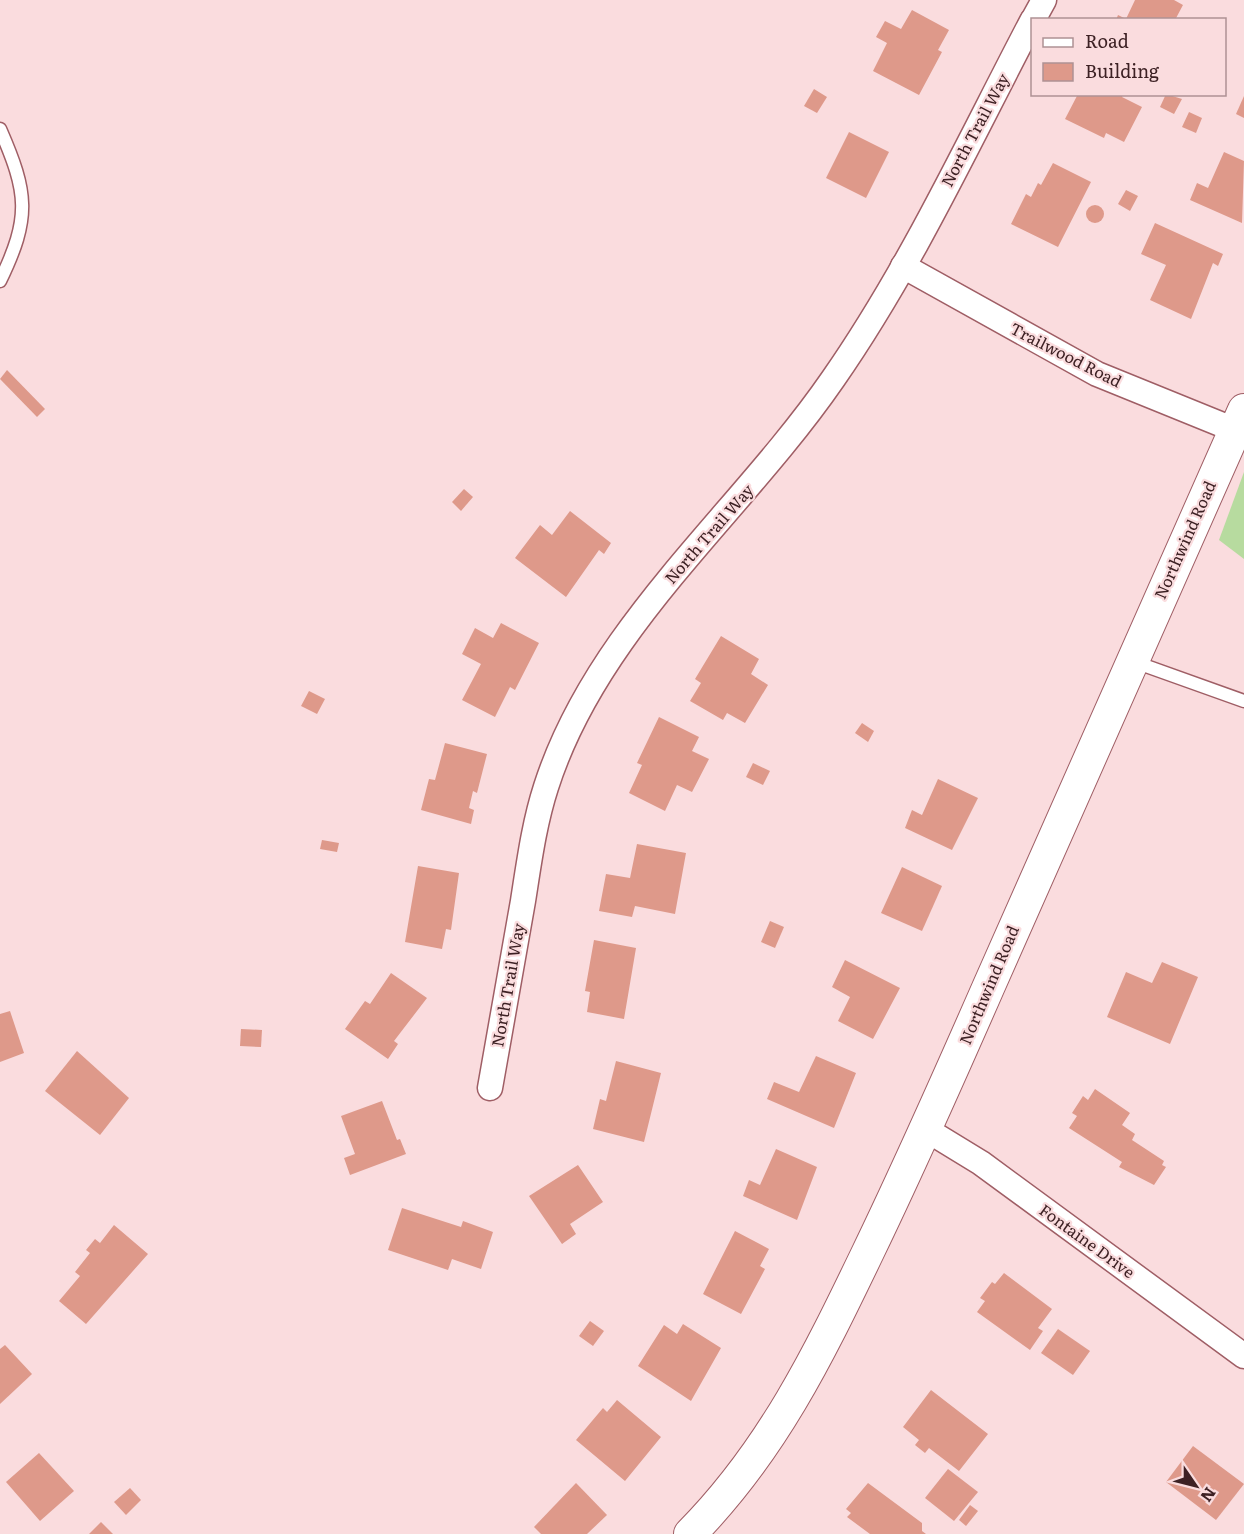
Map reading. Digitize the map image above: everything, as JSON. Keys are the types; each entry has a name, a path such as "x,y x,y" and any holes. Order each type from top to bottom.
{"street":[{"name":"North Trail Way","path":"1034,18 1044,0"},
{"name":"North Trail Way","path":"490,1088 532,844 546,787 587,697 648,604 769,464 833,381 903,266 1031,24"},
{"name":"Trailwood Road","path":"903,266 1097,374 1239,420"},
{"name":"Northwind Road","path":"690,1534 732,1487 784,1415 834,1322 927,1130 1131,661 1239,420"},
{"name":"Fontaine Drive","path":"927,1130 981,1163 1244,1356"}],"lane":[{"path":"0,129 15,162 24,210 22,228 0,281"},
{"path":"1131,661 1244,700"}],"green space":[{"path":"1244,472 1244,559 1219,540"}],"building":[{"path":"1135,0 1174,0 1183,5 1176,18 1126,18"},
{"path":"912,10 949,30 938,50 942,52 919,95 873,71 887,43 876,37 885,21 901,29"},
{"path":"814,89 827,97 817,113 804,106"},
{"path":"1077,96 1122,96 1142,107 1124,142 1106,133 1104,138 1065,119"},
{"path":"1165,96 1182,99 1174,114 1160,107"},
{"path":"1244,96 1244,118 1236,114"},
{"path":"1189,112 1202,118 1196,133 1182,127"},
{"path":"849,132 889,152 866,198 826,178"},
{"path":"1224,152 1244,161 1242,223 1190,200 1197,183 1208,188"},
{"path":"1053,163 1091,182 1058,247 1011,224 1026,194 1031,197 1038,183 1041,185"},
{"path":"1126,190 1138,196 1130,211 1118,204"},
{"path":"1095,205 1101,208 1104,214 1101,220 1095,223 1089,220 1086,214 1089,208"},
{"path":"1155,223 1223,254 1218,266 1213,263 1191,319 1150,300 1166,265 1141,254"},
{"path":"7,370 45,409 37,417 0,379"},
{"path":"464,489 473,497 461,511 452,502"},
{"path":"570,511 611,543 604,554 599,550 566,597 515,558 540,525 552,535"},
{"path":"501,623 539,643 515,690 510,687 495,717 462,700 481,664 462,654 475,628 493,638"},
{"path":"721,636 759,659 751,674 768,685 745,723 727,713 723,720 690,701 701,683 695,679"},
{"path":"309,691 325,699 317,714 301,706"},
{"path":"659,717 699,737 692,751 709,759 692,792 677,785 665,811 629,793 642,765 637,763"},
{"path":"862,723 874,731 868,742 855,733"},
{"path":"445,743 487,754 477,793 473,791 469,808 474,810 471,824 421,810 429,779 435,780"},
{"path":"753,763 770,771 763,785 746,777"},
{"path":"938,779 978,798 952,850 905,828 912,810 922,815"},
{"path":"322,840 339,843 337,852 320,849"},
{"path":"637,844 686,853 675,914 635,906 632,917 599,911 606,874 630,878"},
{"path":"418,866 459,873 451,930 446,929 442,949 405,942"},
{"path":"902,867 942,886 922,931 881,913"},
{"path":"770,921 784,927 775,948 761,942"},
{"path":"594,940 636,948 624,1019 587,1012 590,992 585,991"},
{"path":"845,960 900,988 873,1039 838,1021 850,997 832,987"},
{"path":"1162,962 1198,977 1170,1044 1107,1017 1126,972 1152,983"},
{"path":"391,973 427,998 394,1041 398,1044 388,1059 345,1029 365,1001 370,1004"},
{"path":"10,1011 24,1053 0,1062 0,1014"},
{"path":"241,1029 262,1030 261,1047 240,1046"},
{"path":"77,1051 129,1098 100,1135 45,1091"},
{"path":"816,1056 856,1073 834,1128 767,1099 774,1082 799,1092"},
{"path":"616,1061 661,1073 644,1142 593,1129 600,1099 606,1101"},
{"path":"1095,1089 1130,1113 1122,1125 1135,1134 1132,1140 1164,1161 1162,1165 1166,1167 1154,1185 1119,1167 1122,1162 1069,1128 1077,1116 1072,1113 1083,1096 1088,1100"},
{"path":"382,1101 397,1140 400,1139 406,1154 350,1175 344,1158 355,1154 341,1116"},
{"path":"776,1149 817,1167 797,1220 743,1196 749,1180 760,1185"},
{"path":"578,1165 603,1202 570,1224 576,1234 562,1244 529,1196"},
{"path":"402,1208 461,1227 463,1221 493,1232 481,1269 452,1259 448,1270 388,1250"},
{"path":"114,1225 148,1254 86,1324 59,1301 80,1276 75,1272 90,1253 86,1250 95,1239 100,1243"},
{"path":"735,1231 769,1249 760,1266 765,1269 741,1314 703,1294"},
{"path":"1004,1273 1052,1309 1038,1328 1043,1331 1030,1350 977,1312 985,1301 980,1298 992,1282 995,1284"},
{"path":"590,1321 604,1331 593,1346 579,1336"},
{"path":"683,1324 721,1348 691,1401 638,1366 664,1325 677,1334"},
{"path":"1058,1329 1090,1351 1073,1375 1041,1353"},
{"path":"5,1345 32,1374 0,1404 0,1349"},
{"path":"931,1390 988,1434 959,1471 929,1448 925,1453 915,1445 919,1440 903,1427"},
{"path":"617,1400 661,1437 625,1481 576,1440 603,1408 607,1412"},
{"path":"1193,1446 1244,1484 1216,1520 1166,1482"},
{"path":"39,1453 74,1491 40,1521 6,1482"},
{"path":"948,1469 978,1492 954,1521 925,1498"},
{"path":"576,1483 607,1515 587,1534 541,1534 534,1527"},
{"path":"868,1483 922,1523 922,1531 926,1534 870,1534 847,1517 851,1513 846,1509"},
{"path":"130,1488 141,1500 126,1515 114,1502"},
{"path":"970,1505 978,1511 966,1526 959,1520"},
{"path":"101,1522 113,1534 89,1534"}]}
